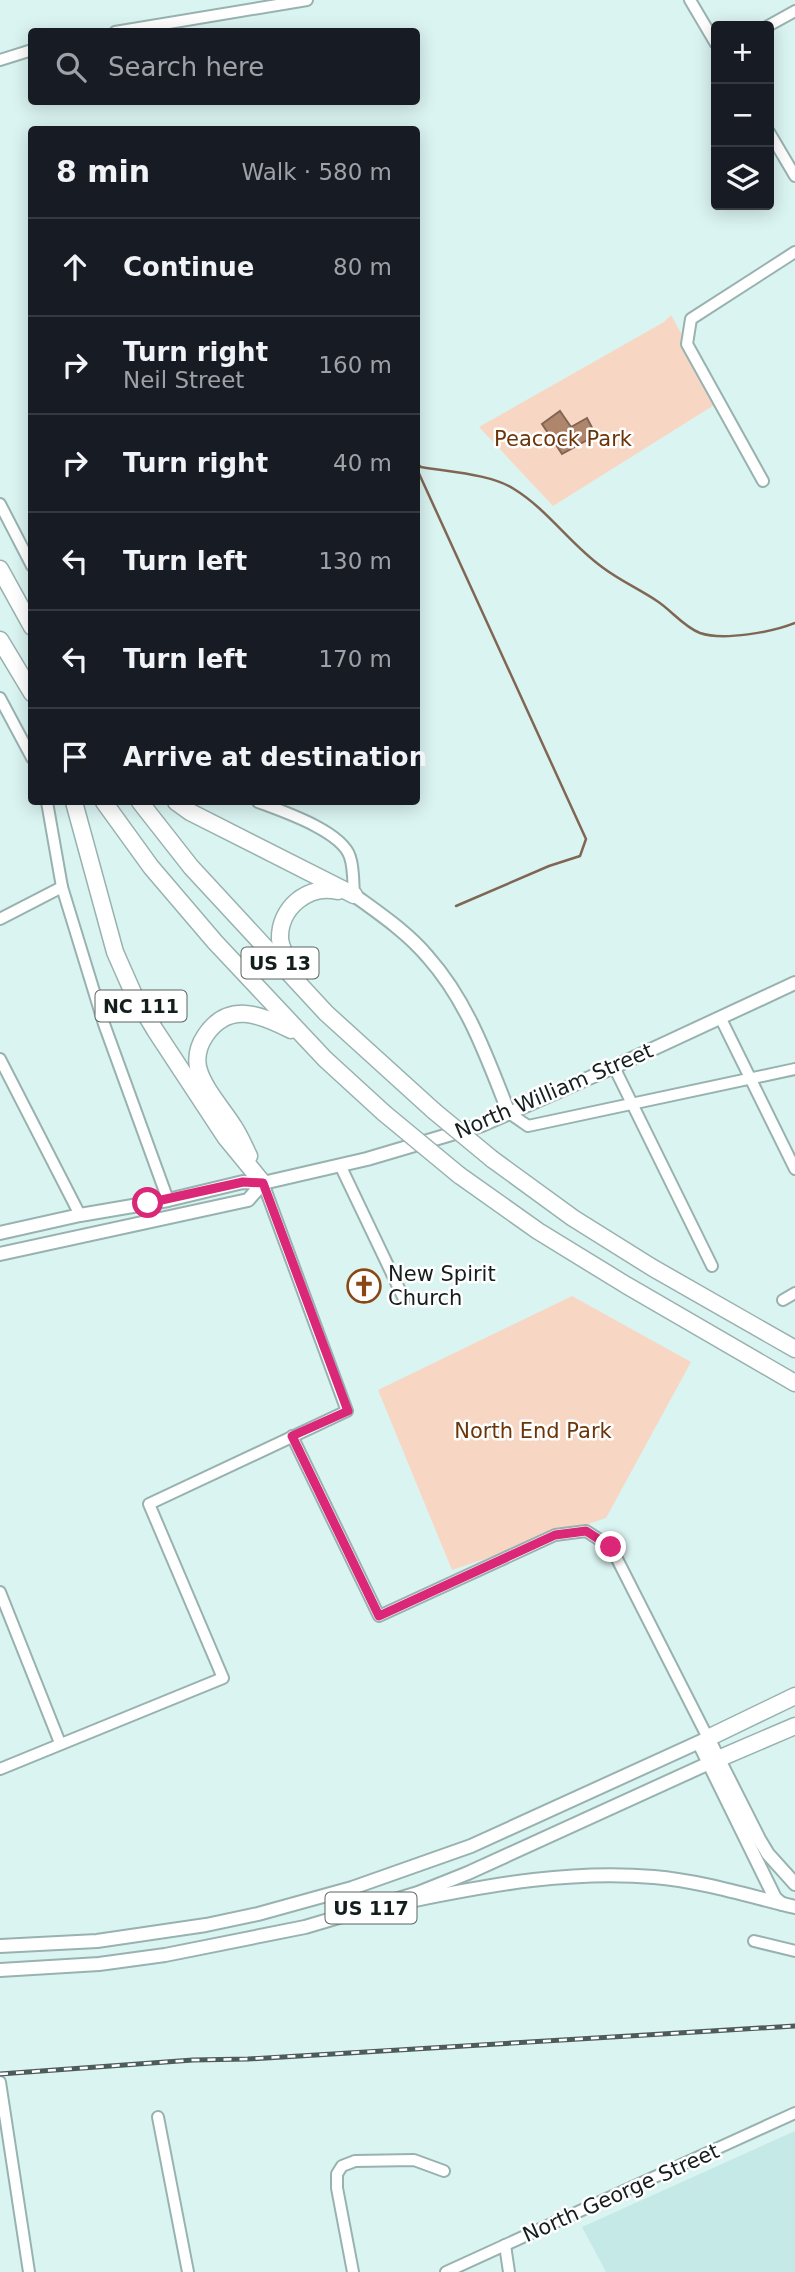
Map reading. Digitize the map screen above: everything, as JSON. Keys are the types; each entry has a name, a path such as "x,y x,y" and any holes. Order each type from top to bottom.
{"highway":[{"path":"0,569 28,619"},
{"path":"0,640 28,686"},
{"path":"22,677 28,691"},
{"name":"NC 111","path":"75,805 116,952 134,995 226,1138 263,1183"},
{"name":"US 13","path":"106,805 151,867 215,942 325,1059 384,1113 460,1175 538,1231 795,1383"},
{"name":"US 13","path":"142,805 191,867 326,1013 434,1111 492,1159 573,1218 653,1268 795,1349"},
{"path":"180,805 354,895"},
{"path":"326,1013 286,956 280,943 284,918 302,896 315,890 328,889 354,895"},
{"path":"263,1183 236,1130 202,1078 198,1051 204,1038 223,1017 248,1013 267,1018 291,1030 325,1059"},
{"name":"US 117","path":"704,1741 795,1696"},
{"name":"US 117","path":"713,1761 795,1726"}],"main road":[{"path":"354,895 396,926 427,955 445,977 479,1038 509,1113"},
{"name":"North William Street","path":"0,1233 80,1215 168,1200 243,1182 263,1183 340,1166 482,1125 795,984"},
{"name":"North William Street","path":"0,1254 248,1200 263,1183"},
{"path":"704,1741 775,1898 790,1906"},
{"name":"US 117","path":"0,1946 97,1941 206,1925 339,1892 471,1846 704,1741"},
{"path":"713,1761 768,1854 795,1884"},
{"name":"US 117","path":"0,1970 99,1964 209,1948 305,1927 353,1913 418,1893 468,1873 713,1761"},
{"path":"353,1913 472,1888 538,1879 597,1875 657,1877 690,1882 790,1906"},
{"path":"206,1925 209,1948"}],"street":[{"path":"138,28 307,0"},
{"path":"690,0 711,36"},
{"path":"774,23 795,11"},
{"path":"0,60 28,51"},
{"path":"774,140 795,176"},
{"path":"762,481 687,344 691,319 795,252"},
{"path":"0,505 28,558"},
{"path":"0,698 28,750"},
{"path":"48,805 62,887 104,1024 168,1200"},
{"path":"266,805 298,818 335,838 346,848 351,859 354,895"},
{"path":"0,919 62,887"},
{"path":"722,1018 795,1170"},
{"path":"0,1059 80,1215"},
{"path":"614,1067 712,1266"},
{"path":"509,1113 528,1126 795,1069"},
{"path":"340,1166 404,1299"},
{"path":"0,1769 223,1678 149,1504 348,1411 263,1183"},
{"path":"783,1300 795,1293"},
{"path":"292,1436 379,1616 555,1535 586,1531 611,1547 692,1705 704,1741"},
{"path":"0,1592 60,1743"},
{"path":"754,1941 795,1951"},
{"path":"0,2082 29,2272"},
{"name":"North George Street","path":"446,2272 795,2113"},
{"path":"158,2117 188,2272"},
{"path":"352,2272 337,2188 337,2174 342,2166 355,2161 414,2160 444,2171"},
{"path":"505,2245 509,2272"}],"shaded area":[{"path":"560,411 571,427 587,418 596,435 562,454 542,424"},
{"path":"795,2131 795,2272 606,2272 582,2227"}],"green space":[{"name":"Peacock Park","path":"671,315 719,402 553,506 479,427 664,322"},
{"name":"North End Park","path":"572,1296 691,1362 606,1518 452,1570 378,1390"}],"waterway":[{"path":"420,466 482,477 514,489 538,507 602,567 657,601 688,627 700,633 721,636 748,634 795,623"},
{"path":"420,476 586,839 580,856 549,866 456,906"}],"railway":[{"path":"0,2074 193,2060 248,2059 795,2026"}],"place":[{"name":"New Spirit Church","path":"364,1286"}],"route":[{"path":"148,1203 243,1182 263,1183 348,1411 292,1436 379,1616 555,1535 586,1531 611,1547"}]}
